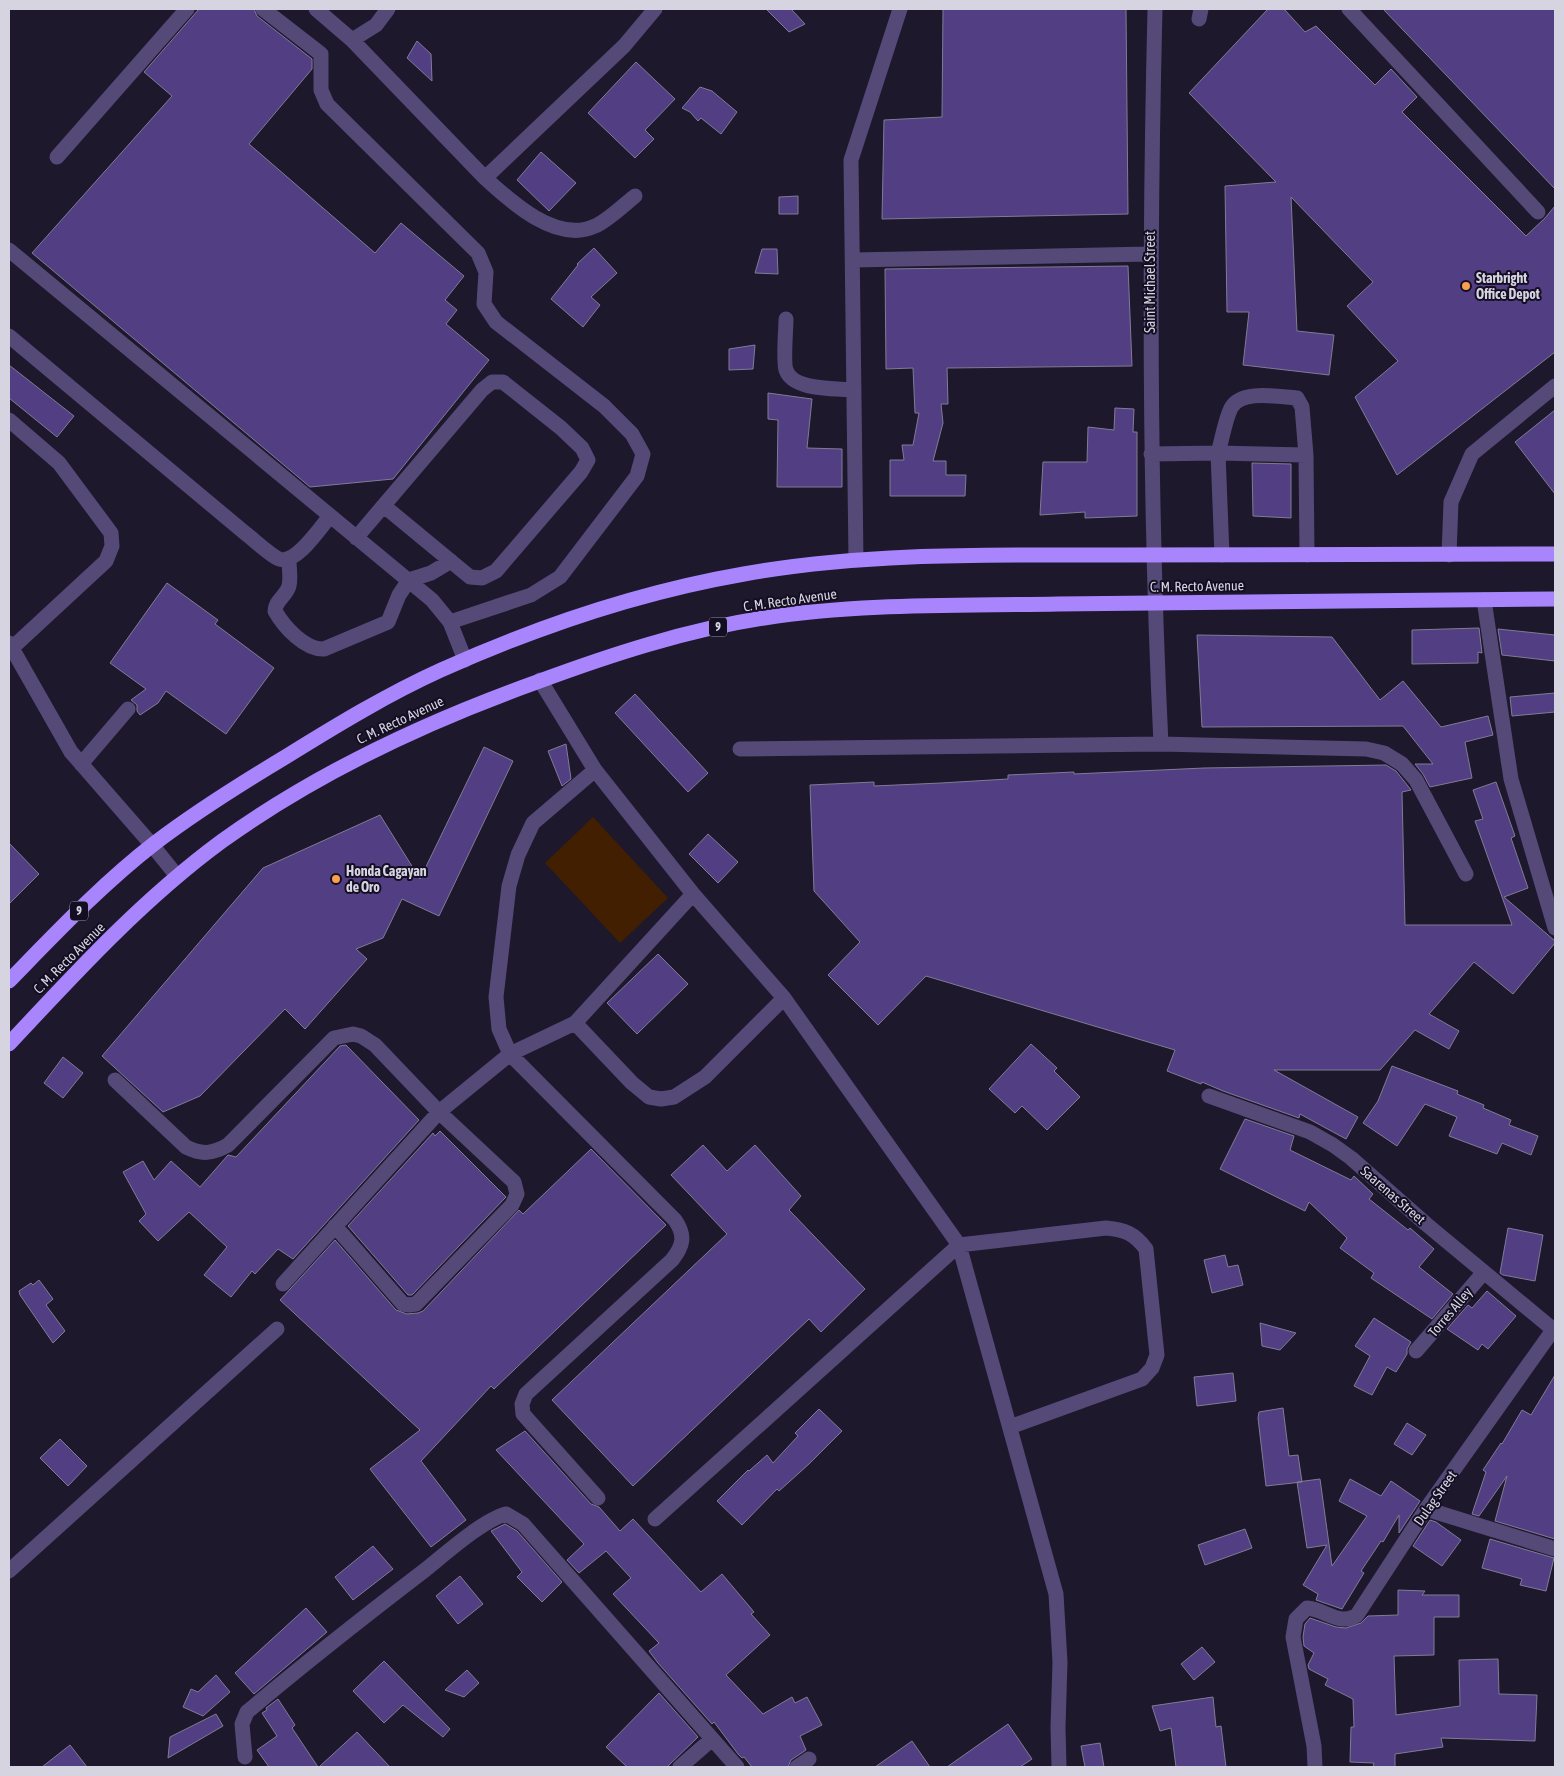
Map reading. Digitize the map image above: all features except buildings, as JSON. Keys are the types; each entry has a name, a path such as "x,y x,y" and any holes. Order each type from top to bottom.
{"highway":[{"name":"C. M. Recto Avenue","path":"9,982 101,890 152,845 226,793 349,718 438,671 601,608 744,574 856,560 1010,555 1555,554"},
{"name":"C. M. Recto Avenue","path":"9,1044 67,982 177,876 223,840 303,788 370,751 435,721 573,668 662,641 763,618 838,609 1154,602 1555,599"}],"street":[{"path":"57,158 187,9"},
{"path":"263,9 321,54 321,90 327,104 478,253 486,272 484,304 496,322 604,406 632,434 643,454 637,476 560,577 531,595 450,622"},
{"path":"316,9 352,40 485,178 509,200 535,216 554,227 570,231 595,226 636,196"},
{"path":"352,40 376,25 388,9"},
{"path":"485,178 624,46 655,9"},
{"path":"856,560 851,160 900,9"},
{"name":"Saint Michael Street","path":"1155,9 1150,254 1151,454 1154,602 1160,744"},
{"path":"1349,9 1538,212"},
{"path":"9,250 356,538 410,580 432,600 450,622 465,660"},
{"path":"852,260 1150,254"},
{"path":"786,319 785,369 792,380 805,386 854,390"},
{"path":"9,336 245,533 278,558 289,560 298,555 330,516"},
{"path":"356,538 482,390 492,382 503,382 539,409 582,448 588,460 581,472 496,571 482,578 470,577 384,506"},
{"path":"1449,555 1451,502 1472,454 1555,386"},
{"path":"1222,556 1218,453 1231,408 1236,401 1249,395 1297,398 1302,407 1306,455 1307,555"},
{"path":"9,420 58,463 111,533 112,546 106,561 10,646 70,752 177,876"},
{"path":"1151,454 1306,455"},
{"path":"289,560 289,587 285,595 278,602 275,611 279,618 305,644 318,650 388,622 399,595 410,580 431,572 451,561"},
{"path":"1484,600 1511,779 1555,928"},
{"path":"540,680 595,770 693,894 784,998 959,1245 1056,1594 1060,1662 1059,1767"},
{"path":"81,764 128,708"},
{"path":"740,749 1160,744 1366,749 1384,753 1402,764 1416,780 1466,874"},
{"path":"595,770 533,823 518,856 509,886 496,997 499,1029 510,1054 676,1220 680,1227 682,1238 680,1250 672,1260 526,1394 522,1404 523,1414 598,1498"},
{"path":"283,1284 439,1112 510,1054 575,1022 693,894"},
{"path":"575,1022 632,1083 649,1097 661,1099 674,1097 705,1077 784,998"},
{"path":"114,1080 186,1146 197,1152 218,1150 228,1145 334,1038 353,1034 361,1036 375,1045 439,1112 514,1182 518,1194 512,1205 416,1304 404,1304 335,1226"},
{"name":"Saarenas Street","path":"1209,1096 1310,1132 1333,1145 1351,1158 1554,1331"},
{"path":"655,1518 959,1245 1106,1228 1120,1230 1137,1236 1146,1249 1157,1356 1152,1368 1142,1379 1010,1427"},
{"name":"Torres Alley","path":"1416,1352 1484,1272"},
{"path":"9,1571 277,1329"},
{"name":"Dulag Street","path":"1315,1767 1314,1746 1293,1637 1294,1623 1307,1608 1315,1608 1343,1620 1351,1619 1357,1615 1426,1509 1554,1331"},
{"path":"1426,1509 1555,1549"},
{"path":"245,1757 242,1724 247,1712 307,1660 457,1544 498,1516 506,1514 523,1524 737,1767"},
{"path":"680,1767 712,1739"}],"shaded area":[{"path":"593,817 668,898 620,943 545,863"}],"place":[{"name":"Starbright Office Depot","path":"1466,286"},
{"name":"Honda Cagayan de Oro","path":"336,879"}]}
